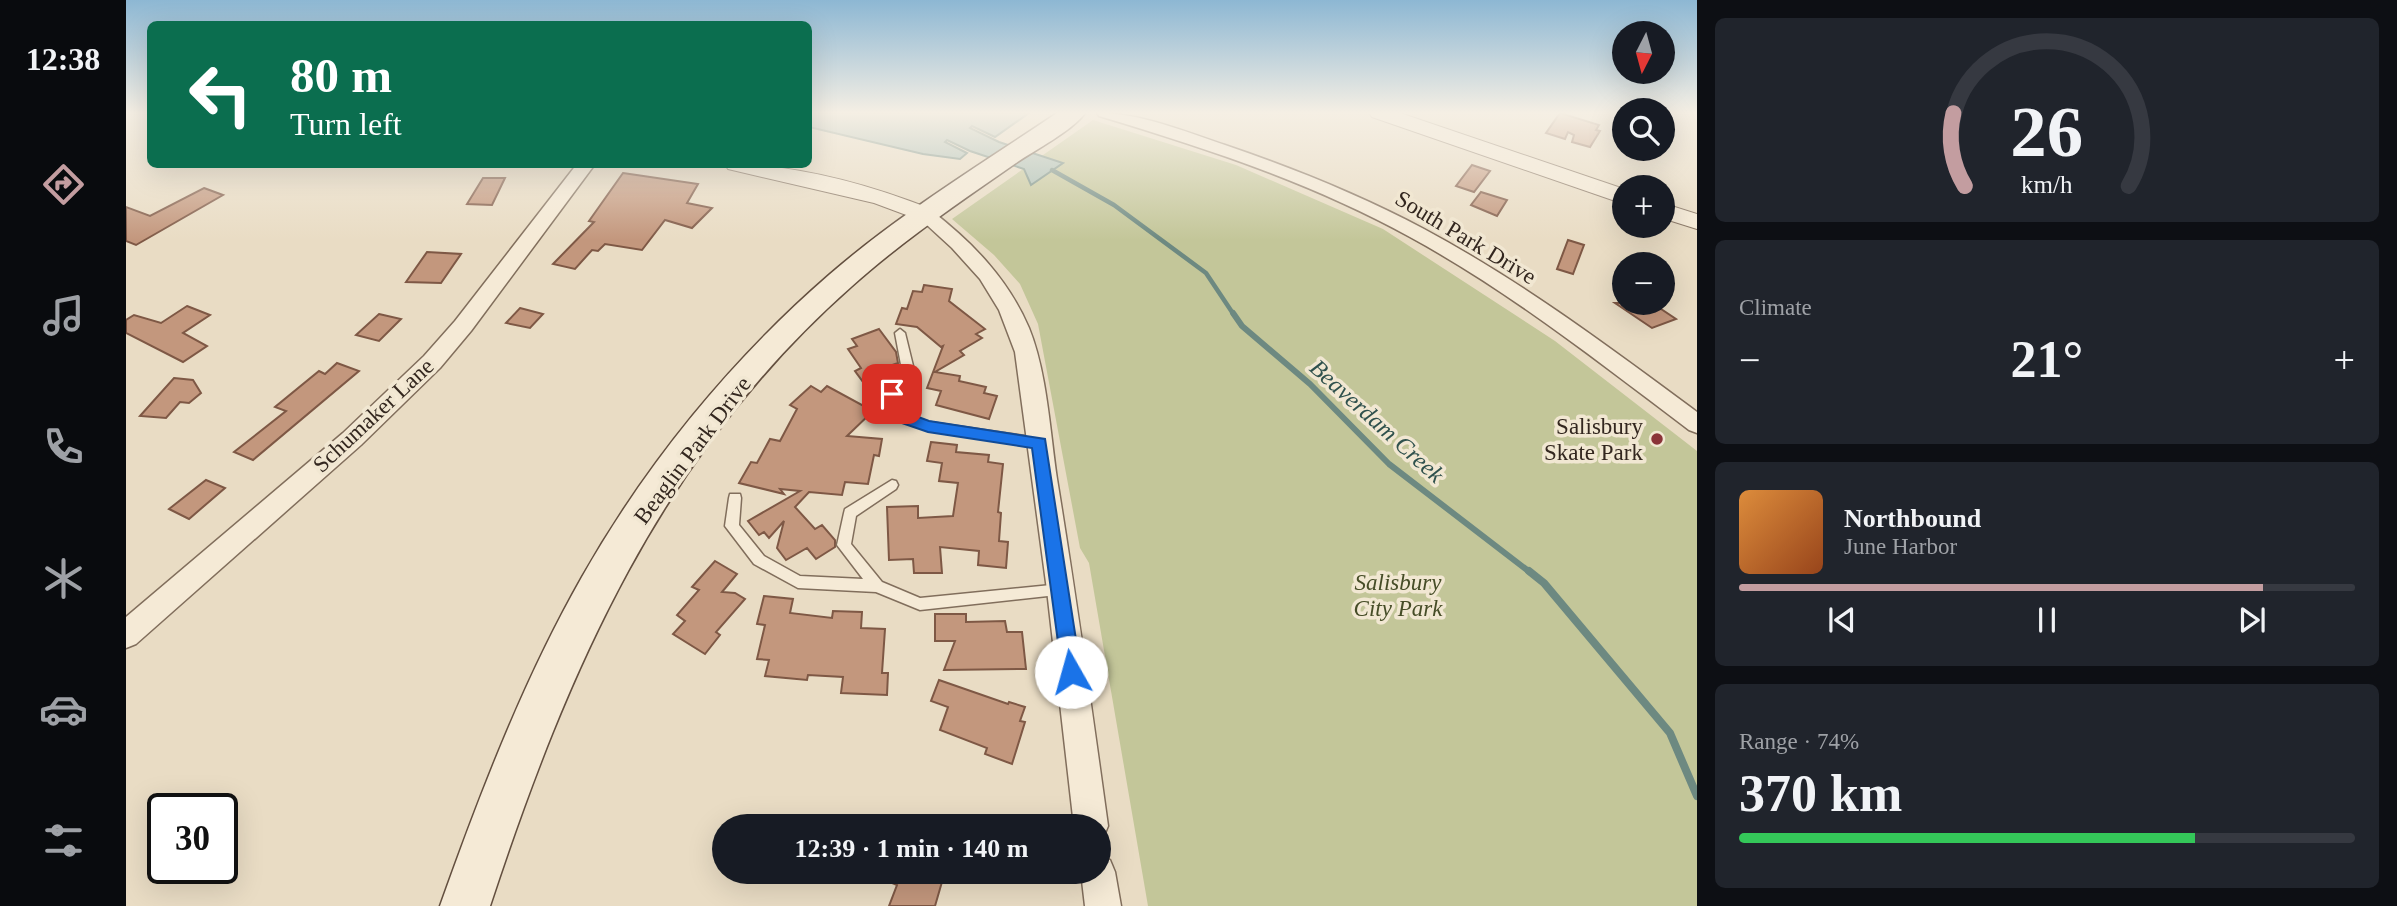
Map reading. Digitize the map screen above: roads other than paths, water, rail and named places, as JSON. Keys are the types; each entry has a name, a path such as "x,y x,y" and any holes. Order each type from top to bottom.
{"main road":[{"name":"Beaglin Park Drive","path":"465,906 531,727 572,635 605,574 681,457 781,337 841,281 925,215 1012,155"}],"street":[{"name":"South Park Drive","path":"1239,155 1376,212 1507,288 1567,328 1697,424"},
{"path":"1502,155 1612,193"},
{"name":"Schumaker Lane","path":"126,635 352,439 432,362 584,168"},
{"path":"753,168 861,193 925,215 982,265 1013,314 1026,352 1061,590 1089,814"},
{"path":"1675,215 1697,222"},
{"path":"1099,884 1102,906"}],"lane":[{"path":"900,333 908,370 892,394 898,416 928,426 1039,443"},
{"path":"877,586 844,545 850,513 892,485"},
{"path":"735,498 732,526 760,560 798,582 877,586 920,604 1061,590"}],"water":[{"path":"932,155 964,155 960,159"},
{"path":"983,155 1039,155 1063,163 1031,185 1024,169"}],"waterway":[{"name":"Beaverdam Creek","path":"1052,170 1114,205 1206,273 1234,315"},
{"name":"Beaverdam Creek","path":"1233,313 1242,326 1310,384 1389,464 1531,573"},
{"name":"Beaverdam Creek","path":"1529,571 1544,583 1670,733 1697,796"}],"place":[{"name":"Salisbury Skate Park","path":"1657,439"}],"park label":[{"name":"Salisbury City Park","path":"1398,595"}]}
